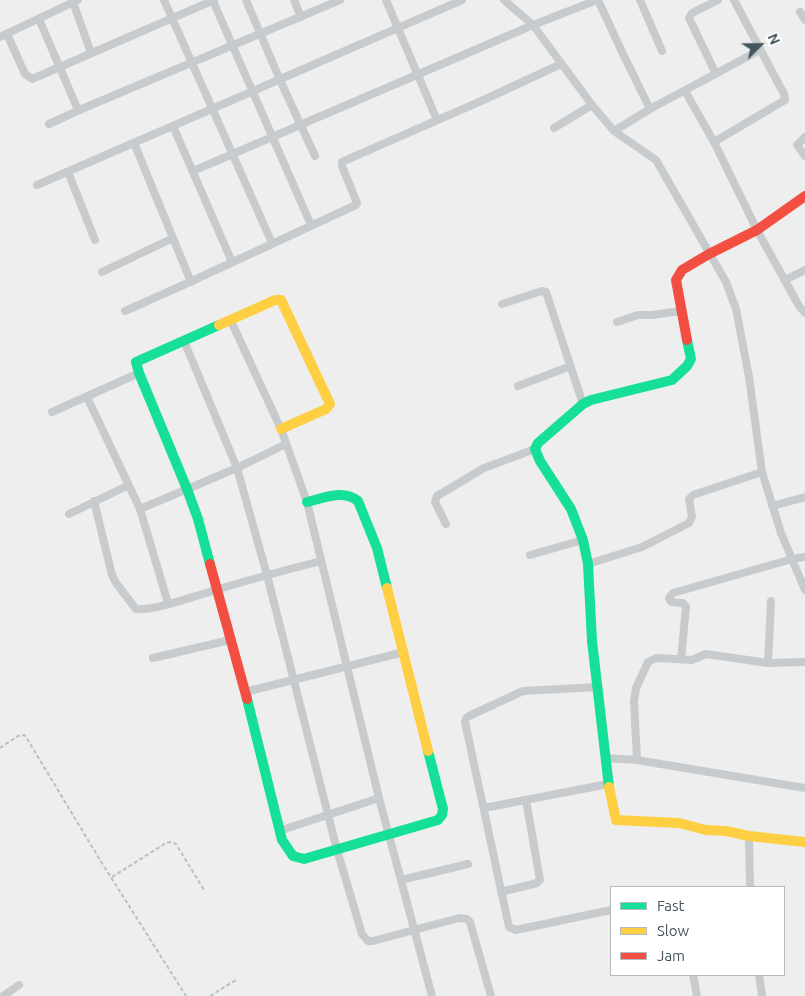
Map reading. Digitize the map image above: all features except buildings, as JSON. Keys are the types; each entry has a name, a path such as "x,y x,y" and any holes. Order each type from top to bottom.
{"street":[{"path":"164,0 272,243"},
{"path":"91,53 76,1 63,3 39,19 4,36 28,77 34,78 213,0 311,225"},
{"path":"246,0 315,156"},
{"path":"294,0 302,17"},
{"path":"49,124 78,110 232,47 340,0"},
{"path":"386,0 437,120"},
{"path":"37,185 462,0"},
{"path":"504,0 533,25 592,105 614,131 658,163 726,282 736,308 749,376 762,472 772,506 805,590"},
{"path":"193,171 533,25 598,0 622,54 650,109"},
{"path":"640,0 662,51"},
{"path":"716,74 689,18 692,14 718,0"},
{"path":"714,142 785,100 784,94 734,0"},
{"path":"800,12 805,20"},
{"path":"39,19 78,110"},
{"path":"614,131 650,109 760,50"},
{"path":"125,311 357,204 342,162 561,64"},
{"path":"685,91 714,142 757,230 799,306 805,313"},
{"path":"554,128 592,105"},
{"path":"173,126 232,262"},
{"path":"805,136 797,145 805,156"},
{"path":"134,143 191,282"},
{"path":"68,172 95,240"},
{"path":"446,524 435,502 437,496 484,468 535,449 538,443 583,404 591,400 666,382 678,377 691,359 681,311 677,276 682,270 709,254 757,230 805,196"},
{"path":"102,272 173,238"},
{"path":"785,280 805,270"},
{"path":"502,304 542,291 546,292 583,404"},
{"path":"281,429 326,410 329,407 330,401 281,300 274,300 135,364 198,519 245,692 260,761 279,831 290,853 299,859 337,850 438,820 442,815 443,809 376,542 358,501 354,496 344,494 307,502"},
{"path":"617,322 638,315 681,311"},
{"path":"231,321 281,429 307,502 379,798 432,996"},
{"path":"184,341 237,468 294,678 337,850 362,934 366,939 373,942 459,918 467,919 470,922 490,996"},
{"path":"518,386 571,366"},
{"path":"52,412 138,373"},
{"path":"87,397 127,486 140,509 168,604"},
{"path":"140,509 237,468 286,444"},
{"path":"535,449 540,461 571,509 583,540 588,564 592,640 608,784 616,820 679,823 706,830 805,842"},
{"path":"588,564 642,547 689,523 692,518 689,499 693,495 762,472"},
{"path":"69,514 127,486"},
{"path":"772,506 805,497"},
{"path":"94,501 108,563 116,583 133,607 139,610 168,604 321,561"},
{"path":"530,556 583,540"},
{"path":"681,660 686,608 683,603 671,602 670,595 792,559 805,557"},
{"path":"768,662 771,601"},
{"path":"153,658 230,640"},
{"path":"245,692 294,678 404,652"},
{"path":"637,760 634,700 636,688 645,667 651,660 656,658 692,660 706,654 768,662 805,662"},
{"path":"598,687 523,691 466,718 465,722 510,927 516,930 610,910"},
{"path":"605,758 637,760 805,788"},
{"path":"484,808 608,784"},
{"path":"279,831 379,798"},
{"path":"501,892 537,883 540,880 526,800"},
{"path":"749,836 750,886"},
{"path":"401,880 468,864"},
{"path":"693,976 697,996"},
{"path":"759,976 762,996"},
{"path":"3,996 19,985"}],"path":[{"path":"0,748 18,736 24,735 26,737 100,860 186,996"},
{"path":"112,877 166,843 171,842 176,844 204,890"},
{"path":"210,996 236,980"}],"traffic: fast":[{"path":"210,564 198,519 136,362 219,325"},
{"path":"609,787 592,641 588,564 583,540 571,509 540,461 535,449 538,443 583,404 591,400 672,380 687,366 691,359 687,340"},
{"path":"307,502 340,495 352,497 358,501 377,548 387,588"},
{"path":"247,699 282,840 293,856 304,859 438,820 442,815 443,809 428,751"}],"traffic: slow":[{"path":"219,325 275,300 281,300 330,404 326,409 281,429"},
{"path":"387,588 428,751"},
{"path":"609,787 616,820 679,823 706,830 805,842"}],"traffic: jam":[{"path":"687,340 676,280 682,270 757,230 805,196"},
{"path":"210,564 247,699"}]}
